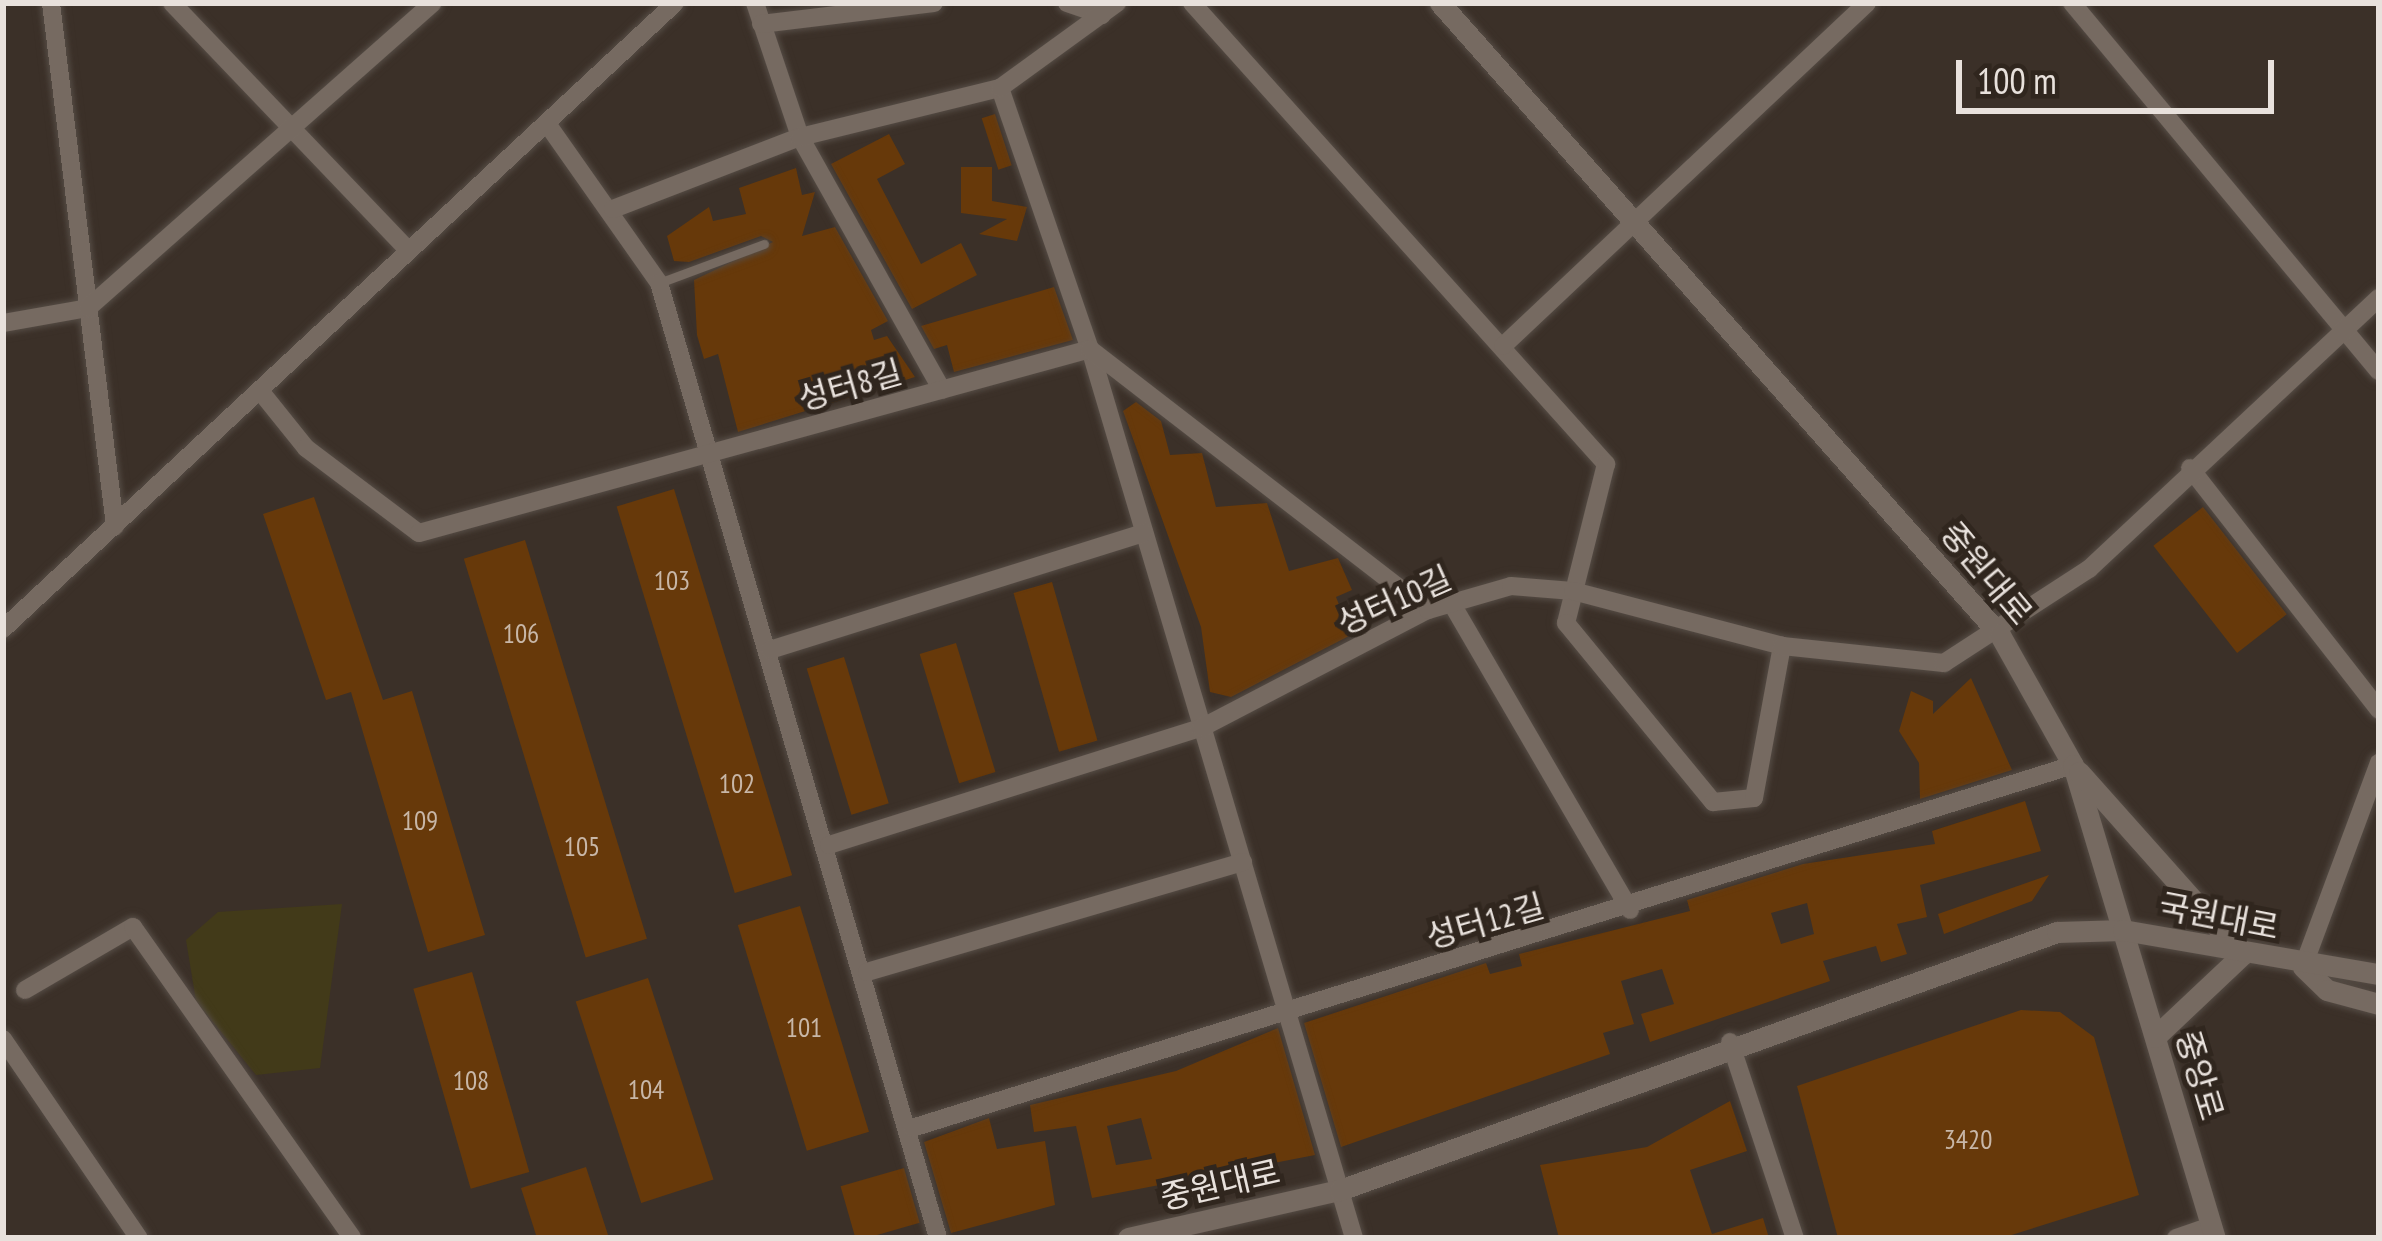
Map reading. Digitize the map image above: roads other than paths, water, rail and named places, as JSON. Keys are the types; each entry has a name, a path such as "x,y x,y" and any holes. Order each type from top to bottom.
{"street":[{"path":"51,3 115,526"},
{"path":"172,3 408,250"},
{"path":"3,323 88,308 434,3"},
{"path":"3,628 675,3"},
{"path":"755,3 800,137 941,390"},
{"path":"761,24 934,3"},
{"path":"1067,3 1110,9"},
{"path":"1192,3 1606,464 1565,623 1713,802 1754,798 1782,646"},
{"name":"중원대로","path":"1128,1238 1189,1232 1340,1190 1730,1042 2057,932 2122,930 2073,765 2000,634 1440,3"},
{"path":"1503,346 1867,3"},
{"path":"2072,3 2341,337 2379,371"},
{"path":"613,209 800,137 1000,88 1110,9"},
{"path":"1000,88 1090,349 1354,1238"},
{"path":"548,125 613,209 659,283 830,845 912,1129 938,1238"},
{"name":"성터10길","path":"830,845 1201,728 1428,610 1510,586 1573,591 1782,646 1943,663 2000,634 2089,569 2190,468 2379,298"},
{"path":"1090,349 1428,610"},
{"name":"성터8길","path":"262,392 306,448 419,533 710,458 1090,349"},
{"path":"2190,468 2379,710"},
{"path":"770,650 1144,533"},
{"path":"1453,604 1630,910"},
{"path":"2303,967 2379,763"},
{"path":"2073,765 2242,956 2155,1037"},
{"name":"성터12길","path":"912,1129 1286,1009 1630,910 2073,765"},
{"path":"867,972 1243,862"},
{"path":"25,990 133,926 352,1238"},
{"name":"국원대로","path":"2122,930 2303,967 2379,974"},
{"name":"중앙로","path":"2122,930 2213,1232"},
{"name":"국원대로","path":"2303,967 2327,990 2379,1004"},
{"path":"3,1039 140,1238"},
{"path":"1730,1042 1795,1238"},
{"path":"2176,1238 2213,1232"}],"lane":[{"path":"659,283 764,244"}]}
